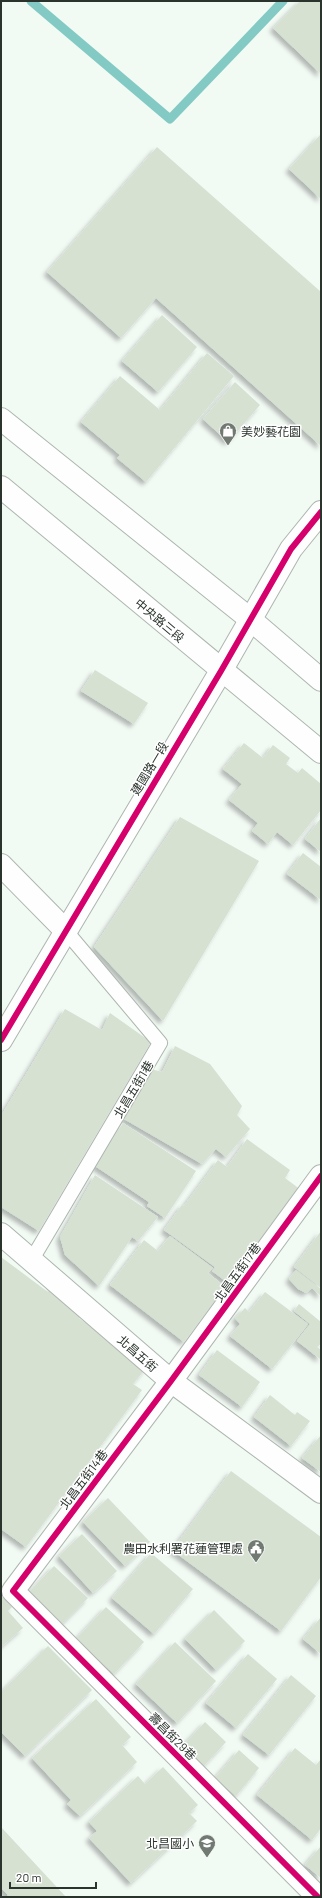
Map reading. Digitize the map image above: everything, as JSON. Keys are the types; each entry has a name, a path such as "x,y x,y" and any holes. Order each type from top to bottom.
{"street":[{"path":"1,419 250,619 321,680"},
{"name":"中央路三段","path":"1,487 221,671 321,752"},
{"name":"建國路一段","path":"1,1040 65,930 221,671 291,549 321,512"},
{"path":"1,865 65,930"},
{"name":"北昌五街17巷","path":"171,1381 321,1176"},
{"name":"北昌五街","path":"1,1234 171,1381 321,1492"},
{"name":"北昌五街14巷","path":"13,1591 171,1381"},
{"name":"壽昌街29巷","path":"13,1591 318,1897"}],"lane":[{"name":"北昌五街1巷","path":"31,1261 160,1043 65,930"}],"building":[{"path":"300,1 321,1 321,74 273,28"},
{"path":"321,134 321,199 289,169"},
{"path":"157,147 321,292 321,446 156,298 121,338 47,272"},
{"path":"162,315 197,347 158,392 122,361"},
{"path":"207,353 234,376 146,482 117,458 120,455 81,422 120,376 160,410"},
{"path":"235,382 260,405 228,442 203,419"},
{"path":"95,670 148,703 134,724 81,691"},
{"path":"244,743 263,758 273,745 290,758 286,764 298,773 302,768 321,784 321,810 293,845 277,832 268,844 252,831 258,823 229,800 242,784 223,769"},
{"path":"180,817 259,861 163,1021 94,947"},
{"path":"321,818 321,852 305,839"},
{"path":"303,853 321,867 321,900 287,874"},
{"path":"65,1009 102,1030 110,1013 151,1042 39,1231 1,1207 1,1116"},
{"path":"175,1046 210,1064 242,1106 237,1115 250,1129 226,1157 216,1149 202,1164 124,1119 151,1069 162,1072"},
{"path":"123,1123 196,1171 165,1218 147,1206 149,1202 95,1166"},
{"path":"247,1139 290,1170 285,1178 301,1190 232,1286 212,1271 215,1267 164,1230 218,1160 227,1167"},
{"path":"95,1175 158,1217 138,1241 132,1237 99,1286 65,1255 60,1237"},
{"path":"321,1231 321,1288 294,1267"},
{"path":"170,1236 213,1268 208,1273 225,1287 184,1342 110,1285 144,1240 158,1251"},
{"path":"1,1257 48,1292 52,1287 83,1311 79,1318 146,1368 133,1384 142,1390 26,1547 1,1529"},
{"path":"296,1270 321,1289 321,1296 312,1288 306,1293 298,1289 289,1279"},
{"path":"265,1292 308,1324 272,1369 230,1336 240,1324 235,1318 245,1308 249,1312"},
{"path":"299,1304 321,1322 321,1344 317,1347 321,1350 320,1359 297,1341 310,1324 294,1311"},
{"path":"217,1350 260,1382 242,1407 199,1375"},
{"path":"270,1395 295,1415 297,1412 310,1421 291,1446 254,1417"},
{"path":"321,1435 321,1472 302,1458"},
{"name":"農田水利署花蓮管理處","path":"231,1471 321,1537 321,1577 281,1631 172,1550"},
{"path":"108,1498 150,1542 125,1566 83,1522"},
{"path":"82,1534 117,1571 93,1593 59,1556"},
{"path":"151,1553 193,1589 154,1634 112,1598"},
{"path":"54,1566 88,1598 61,1625 28,1593"},
{"path":"1,1595 12,1607 8,1611 23,1628 1,1647"},
{"path":"106,1607 144,1642 114,1674 76,1639"},
{"path":"214,1610 245,1641 216,1670 185,1639"},
{"path":"321,1617 321,1654 303,1639"},
{"path":"175,1642 216,1681 177,1723 136,1684"},
{"path":"48,1646 92,1690 25,1756 1,1732 1,1692"},
{"path":"248,1654 277,1679 236,1728 206,1703"},
{"path":"291,1675 316,1696 269,1755 243,1735"},
{"path":"96,1699 131,1737 122,1745 137,1762 80,1816 67,1804 71,1800 32,1758"},
{"path":"205,1722 226,1742 202,1768 180,1749"},
{"path":"295,1748 316,1765 321,1759 321,1828 312,1840 257,1795"},
{"path":"239,1750 259,1768 236,1796 215,1778"},
{"path":"163,1767 198,1805 189,1813 197,1821 131,1883 89,1838 97,1831 89,1822 138,1776 145,1784"},
{"path":"1,1827 66,1897 6,1897 8,1895 1,1888"},
{"path":"321,1846 321,1878 305,1865"}],"waterway":[{"path":"31,1 170,119 283,1"}],"cycle path":[{"path":"1,1040 221,671 291,549 321,512"},
{"path":"318,1897 13,1591 171,1381 321,1176"}],"place":[{"name":"美妙藝花園","path":"228,446"},
{"name":"農田水利署花蓮管理處","path":"256,1563"},
{"name":"北昌國小","path":"207,1858"}]}
